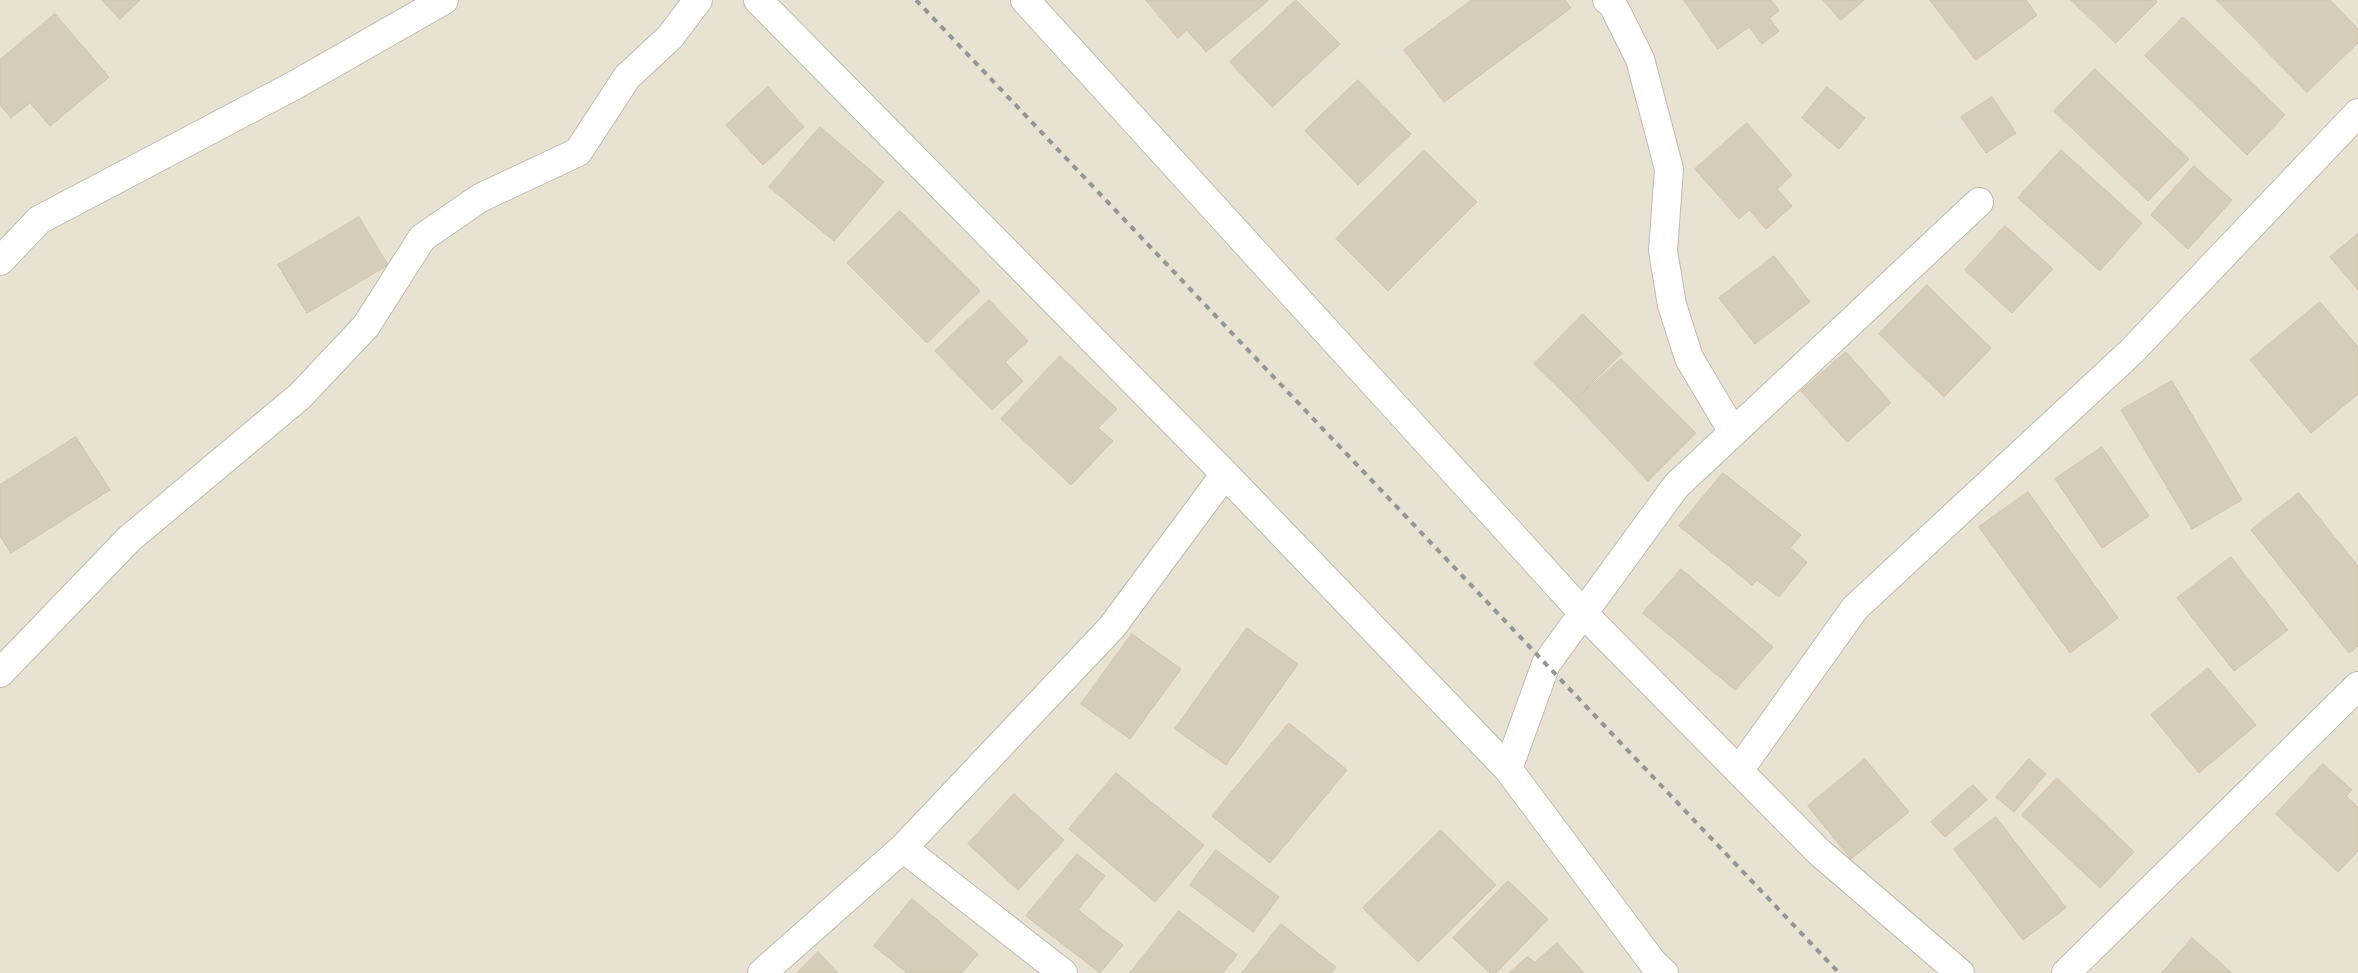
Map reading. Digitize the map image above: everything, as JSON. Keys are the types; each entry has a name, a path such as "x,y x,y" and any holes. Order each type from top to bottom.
{"street":[{"path":"0,261 39,220 295,85 444,0"},
{"path":"0,673 129,539 300,396 366,326 422,238 480,198 578,152 627,77 670,37 698,0"},
{"path":"758,0 1225,474 1508,769 1653,962 1664,973"},
{"path":"1024,0 1583,613 1740,769 1819,852 1960,973"},
{"path":"1607,0 1613,5 1640,59 1669,169 1663,251 1672,305 1689,358 1733,432"},
{"path":"1740,769 1855,608 2132,351 2358,113"},
{"path":"1508,769 1546,664 1676,486 1979,202"},
{"path":"762,973 903,848 1112,628 1225,474"},
{"path":"2066,973 2358,686"},
{"path":"903,848 1064,973"}],"shaded area":[{"path":"0,0 2358,0 2358,973 0,973"}],"building":[{"path":"102,0 140,0 120,19"},
{"path":"1146,0 1269,0 1206,52 1187,30 1178,38"},
{"path":"1296,0 1340,44 1272,107 1230,62"},
{"path":"1472,0 1565,0 1571,8 1444,102 1404,50"},
{"path":"1684,0 1771,0 1779,11 1769,18 1779,31 1762,44 1749,27 1718,49"},
{"path":"1823,0 1864,0 1841,20"},
{"path":"1930,0 2026,0 2037,15 1976,60"},
{"path":"2071,0 2156,0 2157,2 2116,43"},
{"path":"2217,0 2330,0 2358,29 2358,43 2307,92"},
{"path":"55,14 109,77 50,126 30,103 11,118 0,105 0,60"},
{"path":"2183,17 2285,115 2247,155 2145,56"},
{"path":"2095,69 2189,159 2148,201 2054,111"},
{"path":"1358,80 1411,134 1358,185 1305,131"},
{"path":"768,87 804,127 763,165 726,125"},
{"path":"1827,87 1865,118 1839,149 1802,118"},
{"path":"1992,97 2016,133 1986,153 1961,117"},
{"path":"1747,123 1792,175 1777,189 1792,206 1766,229 1749,210 1739,219 1695,169"},
{"path":"820,127 884,182 834,241 769,187"},
{"path":"1424,150 1477,202 1388,291 1336,239"},
{"path":"2061,150 2142,223 2100,271 2018,198"},
{"path":"2194,166 2232,200 2188,249 2151,215"},
{"path":"900,211 980,291 927,343 847,263"},
{"path":"359,217 388,265 307,313 278,265"},
{"path":"2005,226 2053,269 2012,313 1965,270"},
{"path":"2358,234 2358,290 2330,257"},
{"path":"1774,256 1810,302 1755,344 1719,298"},
{"path":"1927,285 1991,348 1944,397 1879,334"},
{"path":"989,300 1028,341 1005,362 1023,381 992,410 935,351"},
{"path":"2320,302 2358,347 2358,394 2311,433 2250,360"},
{"path":"1583,314 1622,353 1573,402 1534,364"},
{"path":"1846,352 1891,403 1847,442 1801,391"},
{"path":"1060,356 1117,409 1098,428 1113,441 1071,485 1001,419"},
{"path":"1621,359 1696,433 1648,481 1573,402"},
{"path":"2172,381 2242,500 2192,529 2121,410"},
{"path":"76,437 110,490 11,553 0,536 0,485"},
{"path":"2102,447 2149,516 2102,548 2055,479"},
{"path":"1723,473 1801,535 1790,548 1807,562 1779,597 1757,580 1752,585 1679,526"},
{"path":"2028,492 2118,618 2070,653 1979,527"},
{"path":"2299,493 2358,566 2358,646 2349,653 2251,530"},
{"path":"2231,557 2288,630 2234,671 2177,598"},
{"path":"1681,569 1773,647 1735,690 1643,613"},
{"path":"1247,628 1298,664 1226,765 1175,729"},
{"path":"1132,634 1181,669 1130,739 1081,704"},
{"path":"2208,668 2256,725 2199,773 2151,715"},
{"path":"1289,723 1347,770 1270,863 1212,816"},
{"path":"1865,759 1909,812 1851,859 1808,806"},
{"path":"2029,759 2046,774 2014,812 1996,797"},
{"path":"2323,764 2352,790 2346,796 2358,807 2358,851 2338,872 2276,814"},
{"path":"1116,773 1204,845 1155,902 1069,829"},
{"path":"2057,778 2134,852 2100,888 2022,815"},
{"path":"1973,785 1987,800 1945,837 1931,822"},
{"path":"1014,794 1064,840 1018,890 968,844"},
{"path":"1996,817 2066,908 2023,940 1954,849"},
{"path":"1441,830 1496,885 1418,962 1363,908"},
{"path":"1216,850 1279,897 1253,932 1190,885"},
{"path":"1077,854 1105,876 1078,910 1123,945 1100,973 1026,916"},
{"path":"1508,881 1548,919 1496,973 1490,973 1453,938"},
{"path":"912,899 978,954 962,973 907,973 874,946"},
{"path":"1179,911 1237,955 1223,973 1130,973"},
{"path":"1281,924 1336,967 1332,973 1242,973"},
{"path":"2192,938 2232,973 2162,973"},
{"path":"1557,943 1584,973 1509,973 1527,957 1535,962"},
{"path":"818,952 838,973 797,973"}],"railway":[{"path":"916,0 1839,973"}]}
